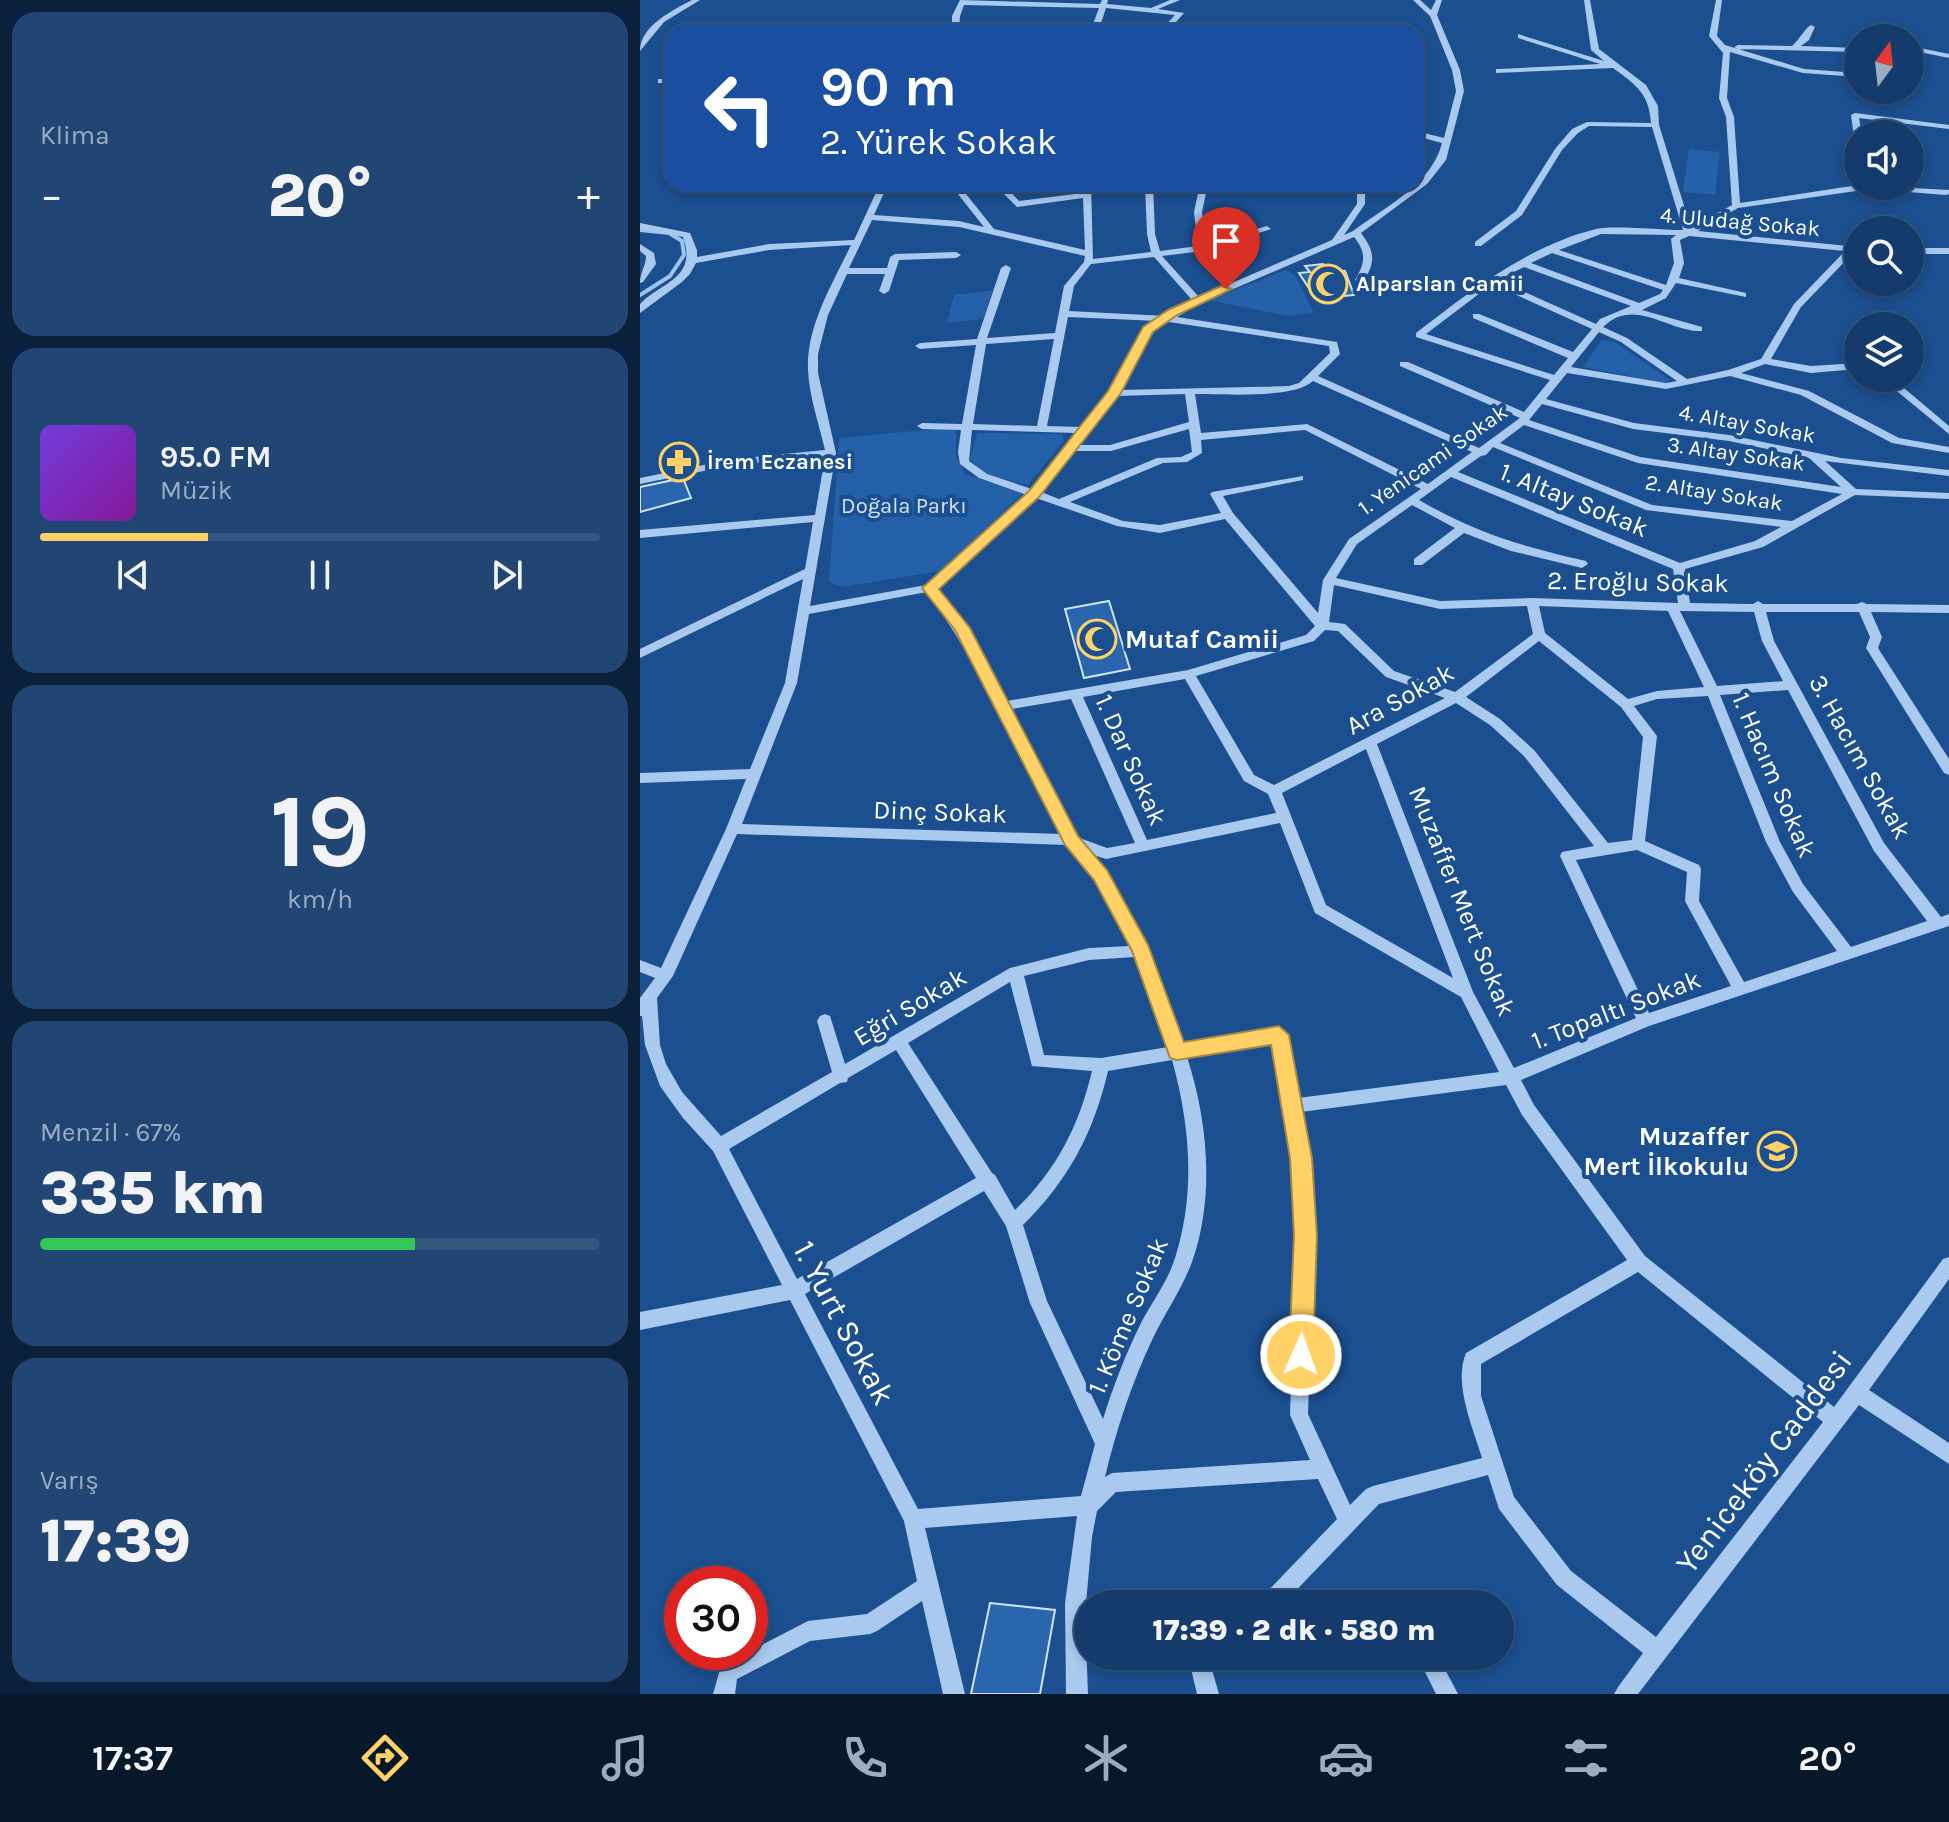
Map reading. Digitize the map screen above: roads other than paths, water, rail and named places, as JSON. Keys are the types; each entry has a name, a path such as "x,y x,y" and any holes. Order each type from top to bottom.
{"street":[{"path":"640,49 661,20 697,0"},
{"path":"1147,11 1177,0"},
{"path":"1416,0 1433,15 1456,70 1460,91 1442,160 1424,182"},
{"path":"1433,15 1439,0"},
{"path":"1587,0 1595,50 1643,87 1654,106 1655,125 1688,233"},
{"path":"1719,0 1713,36 1727,53 1723,98 1730,117 1736,206"},
{"path":"956,24 962,2 1105,3 1180,13 1170,24"},
{"path":"1097,24 1105,3"},
{"path":"1792,50 1806,38 1811,27"},
{"path":"1521,36 1612,66"},
{"path":"1722,47 1844,50"},
{"path":"1722,47 1803,71 1844,74"},
{"path":"1924,51 1949,56"},
{"path":"1499,71 1612,66"},
{"path":"1856,120 1855,115 1894,120"},
{"path":"1478,244 1519,213 1559,149 1587,124 1655,125"},
{"path":"1924,124 1949,127"},
{"path":"1424,135 1447,142"},
{"path":"1672,285 1679,263 1675,239 1736,206 1844,190"},
{"path":"1924,190 1946,192"},
{"path":"645,1004 665,976 733,829 791,683 831,453 813,373 813,354 823,315 880,192"},
{"path":"960,192 990,229"},
{"path":"1006,192 1017,204 1074,192"},
{"path":"1042,427 1069,286 1089,258 1088,192"},
{"path":"1152,192 1151,234 1156,254 1198,301"},
{"path":"1202,192 1198,212 1203,248"},
{"path":"1334,243 1361,204 1361,192"},
{"path":"804,611 930,588 1034,494 1114,393 1137,345 1148,330 1163,318 1198,301 1356,233 1411,192"},
{"path":"869,217 990,229 1089,258 1203,248 1267,229"},
{"path":"640,226 687,235 693,253 692,261 677,283 650,298 640,310"},
{"name":"4. Uludağ Sokak","path":"1556,379 1419,335 1491,280 1584,236 1619,231 1688,233 1844,249"},
{"path":"1356,233 1370,250 1371,263 1360,280 1368,286"},
{"path":"692,261 769,247 857,242"},
{"path":"640,247 651,255 651,264 640,280"},
{"path":"1551,250 1672,285 1743,295"},
{"path":"1924,251 1949,251"},
{"path":"884,291 895,257 956,255"},
{"path":"1765,361 1797,306 1844,261"},
{"path":"1524,264 1699,329"},
{"path":"1006,268 981,342 964,462 983,476 1121,524 1160,529 1228,515"},
{"path":"844,271 891,271"},
{"path":"1491,280 1624,340 1685,382"},
{"name":"1. Yenicami Sokak","path":"1322,626 1329,580 1353,542 1482,453 1525,419 1603,321 1637,308 1672,285"},
{"path":"1064,314 1163,318 1334,344 1335,354 1303,385 1290,389 1114,393"},
{"path":"1476,316 1573,356"},
{"path":"920,346 1059,336"},
{"path":"1563,369 1666,386 1730,373 1765,361 1797,370 1844,369"},
{"name":"3. Altay Sokak","path":"1404,364 1525,419 1638,460 1853,492 1949,496"},
{"path":"1730,373 1805,393 1896,441 1949,450"},
{"path":"1312,377 1482,453"},
{"path":"1059,503 1161,460 1183,460 1197,453 1190,392"},
{"path":"1903,392 1949,431"},
{"name":"4. Altay Sokak","path":"1540,400 1633,426 1949,473"},
{"path":"922,426 1087,430"},
{"path":"1072,448 1111,448 1195,430 1307,427 1430,489"},
{"name":"2. Altay Sokak","path":"1494,444 1650,508 1795,525"},
{"path":"640,481 733,462 831,453"},
{"path":"1679,567 1759,544 1853,492 1812,455"},
{"name":"1. Altay Sokak","path":"1452,474 1679,567"},
{"path":"1299,478 1216,494 1228,515 1322,626 1341,627 1390,674 1457,697 1495,722 1529,753 1605,849"},
{"path":"1413,501 1460,530 1543,557 1582,564"},
{"path":"640,534 820,518"},
{"path":"1418,562 1460,530"},
{"name":"1. Hacım Sokak","path":"1679,567 1678,607 1773,842 1798,888 1847,953"},
{"path":"640,653 812,570"},
{"name":"2. Eroğlu Sokak","path":"1329,580 1440,605 1532,602 1678,607 1758,605 1949,609"},
{"name":"1. Köme Sokak","path":"930,588 962,628 1071,840 1100,875 1141,951 1177,1051 1193,1110 1194,1217 1184,1260 1140,1344 1104,1443 1089,1505 1075,1603 1077,1694"},
{"path":"1532,602 1539,635 1626,704 1650,736 1638,844"},
{"name":"3. Hacım Sokak","path":"1758,605 1768,641 1879,847 1943,921"},
{"path":"1862,606 1876,637 1872,648 1949,770"},
{"path":"1004,706 1188,674 1310,638 1322,626"},
{"name":"Ara Sokak","path":"1274,791 1371,744 1457,697 1539,635"},
{"path":"1188,674 1249,778 1274,791 1320,909 1466,993"},
{"path":"1626,704 1657,695 1793,685"},
{"name":"1. Dar Sokak","path":"1075,694 1143,846"},
{"name":"Muzaffer Mert Sokak","path":"1371,744 1466,993 1528,1110 1639,1262 1836,1420"},
{"path":"640,778 754,774"},
{"name":"Dinç Sokak","path":"733,829 1071,840 1106,854 1283,817"},
{"path":"1645,1021 1567,856 1638,844 1694,869 1692,901 1740,988"},
{"name":"1. Topaltı Sokak","path":"1291,1106 1511,1077 1645,1021 1943,921"},
{"name":"Eğri Sokak","path":"719,1146 1015,972 1089,954 1141,951"},
{"path":"640,966 665,976"},
{"path":"1015,972 1038,1061 1101,1065 1279,1035 1301,1158 1305,1235 1299,1415 1348,1522"},
{"name":"1. Yurt Sokak","path":"645,1004 648,1034 662,1075 681,1106 719,1146 913,1519 954,1694"},
{"path":"825,1021 841,1077"},
{"path":"899,1042 1014,1223 1039,1303 1104,1443"},
{"path":"1014,1223 1045,1195 1068,1162 1095,1097 1101,1065"},
{"path":"640,1321 793,1291 989,1180"},
{"path":"1639,1262 1472,1359 1472,1396 1506,1502 1564,1578 1657,1651"},
{"name":"Yeniceköy Caddesi","path":"1625,1694 1836,1420 1949,1265"},
{"path":"1856,1392 1949,1454"},
{"path":"1282,1590 1373,1496 1494,1464"},
{"path":"913,1519 1089,1505 1112,1483 1323,1469"},
{"path":"724,1694 728,1673 808,1631 870,1624 930,1584"},
{"path":"1202,1670 1208,1694"},
{"path":"1434,1670 1447,1694"}],"waterway":[{"path":"640,230 669,233 682,241 684,255 670,276 640,295"}],"place":[{"name":"Alparslan Camii","path":"1328,284"},
{"name":"İrem Eczanesi","path":"679,462"},
{"name":"Mutaf Camii","path":"1097,639"},
{"name":"Muzaffer Mert İlkokulu","path":"1777,1151"}],"park label":[{"name":"Doğala Parkı","path":"904,506"}]}
